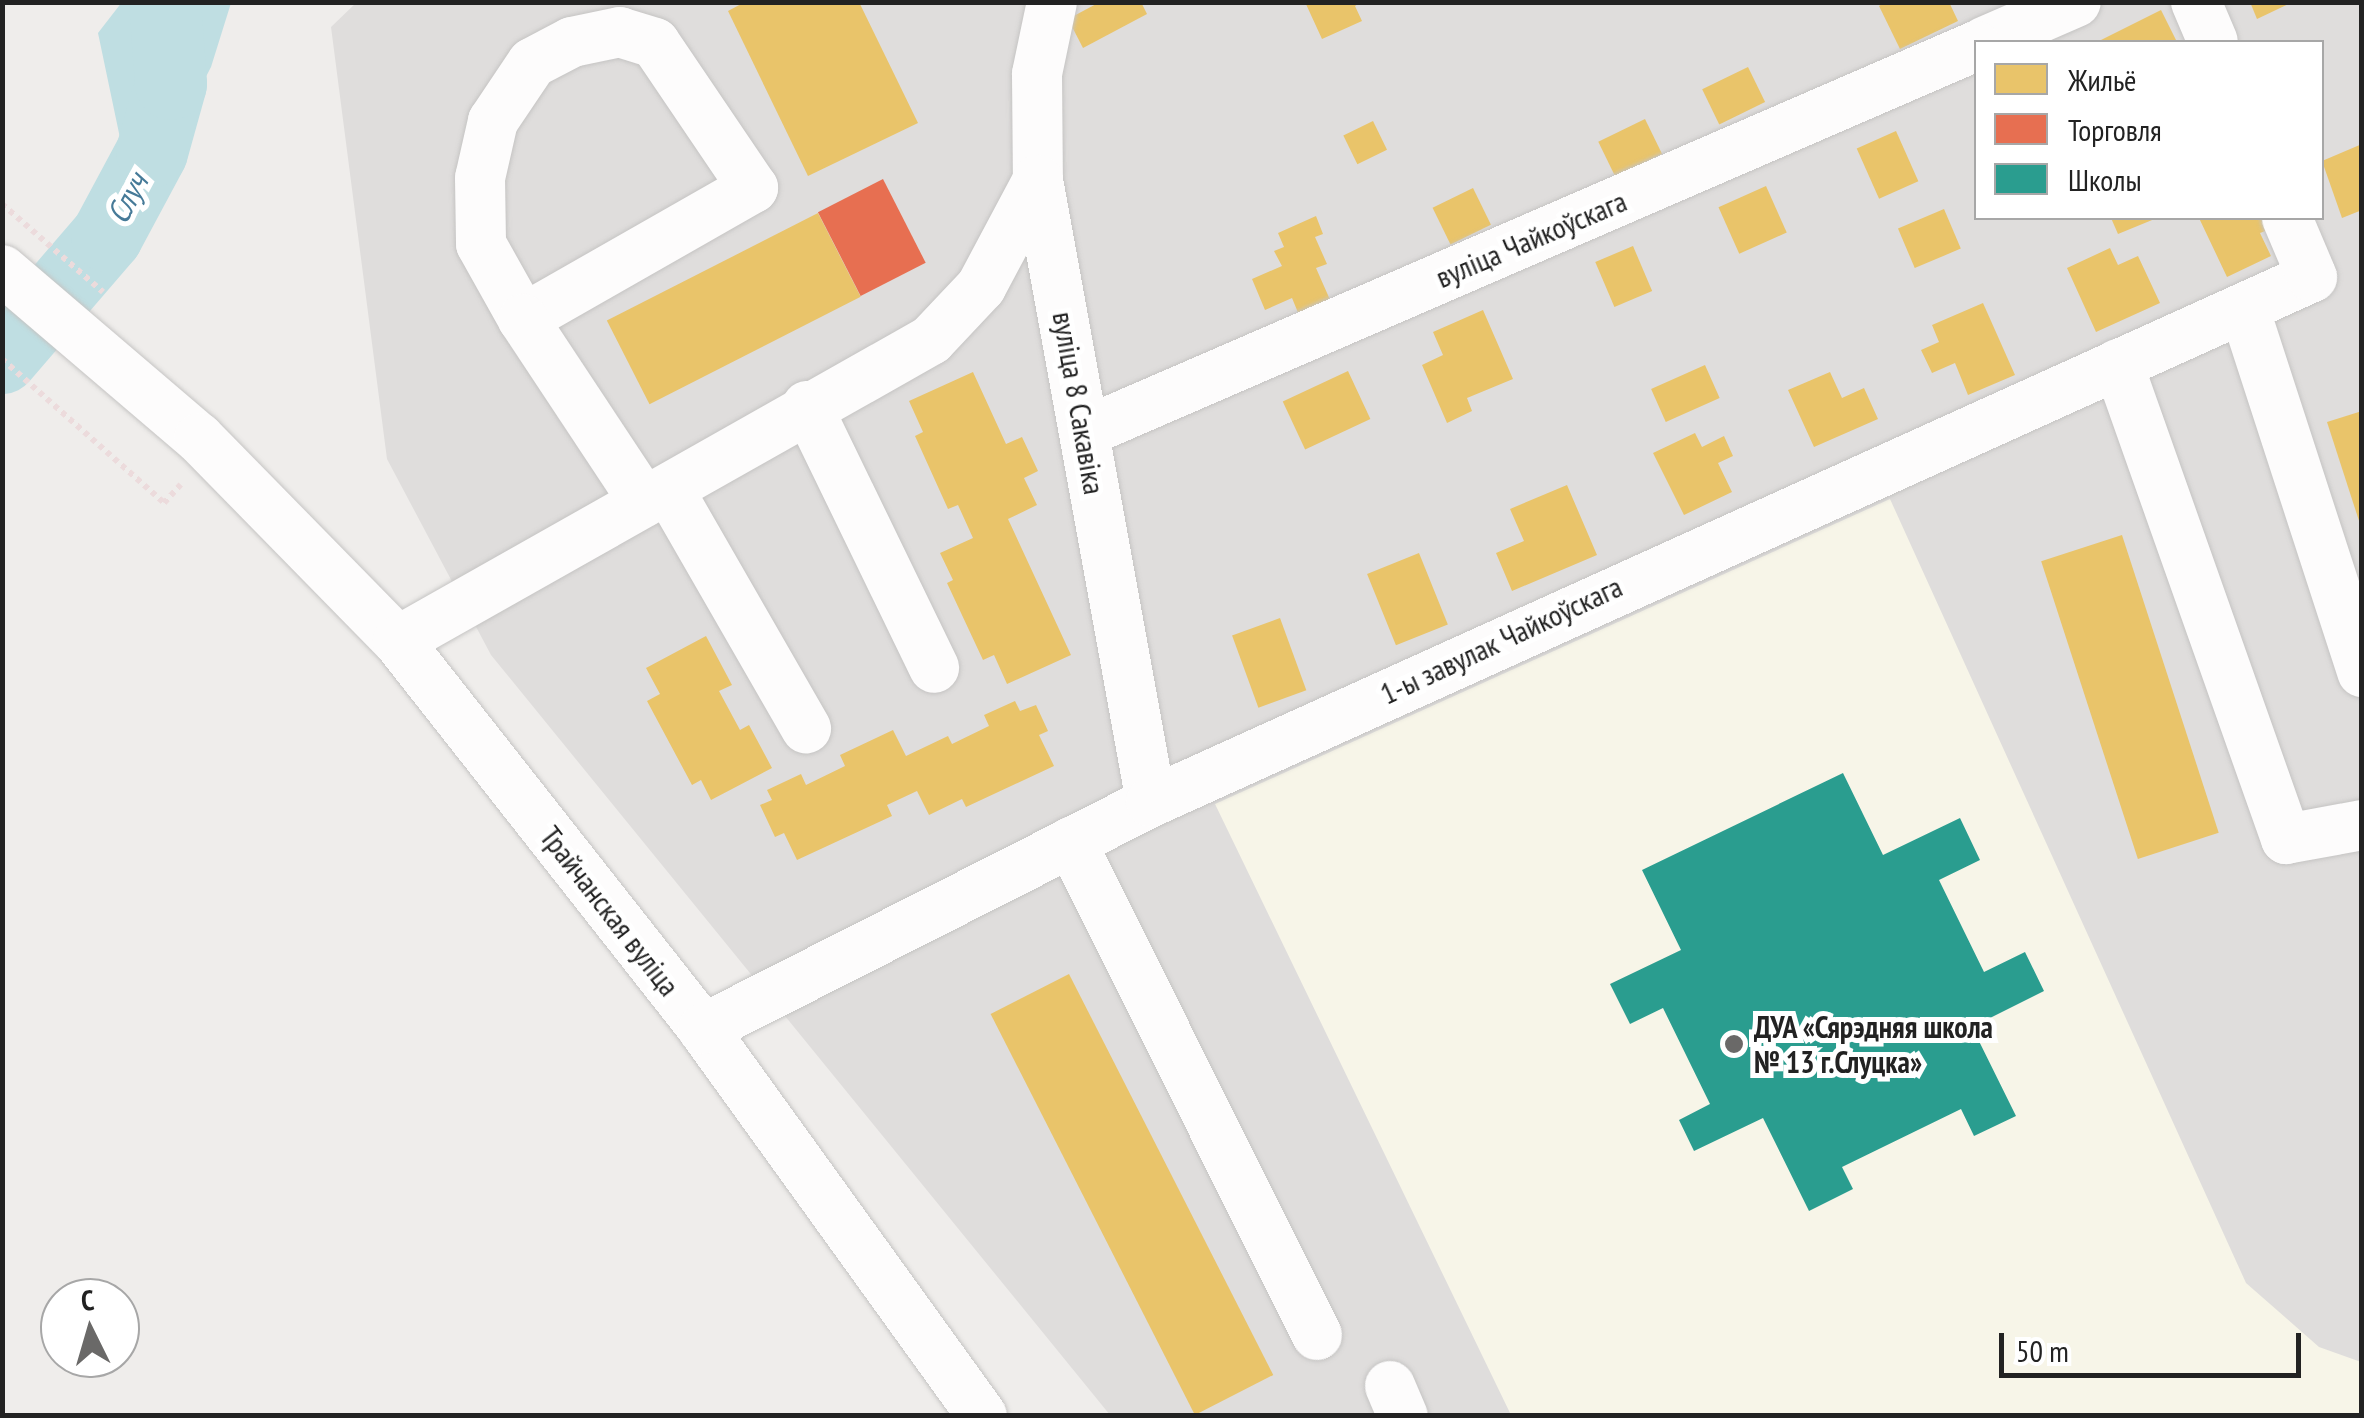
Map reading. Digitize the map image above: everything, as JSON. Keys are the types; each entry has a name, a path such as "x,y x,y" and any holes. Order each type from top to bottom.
{"street":[{"name":"вуліца 8 Сакавіка","path":"1052,2 1037,74 1038,180 1150,802"},
{"path":"1989,40 2076,2"},
{"path":"2196,2 2212,40"},
{"path":"523,319 752,188 655,43 620,32 572,42 532,63 493,121 480,178 481,244 523,319 656,496 806,728"},
{"name":"вуліца Чайкоўскага","path":"1085,432 1974,47"},
{"path":"398,641 807,406 931,340 981,288 1038,180"},
{"name":"1-ы завулак Чайкоўскага","path":"703,1029 1150,802 2312,277 2288,220"},
{"name":"Трайчанская вуліца","path":"2,270 199,438 398,641 703,1029 982,1416"},
{"path":"2244,308 2362,672"},
{"path":"2118,364 2286,839 2362,824"},
{"path":"807,406 934,668"},
{"path":"1071,842 1317,1335"}],"path":[{"path":"2,359 164,503"}],"shaded area":[{"path":"357,2 2361,3 2361,1415 1110,1415 491,655 387,459 331,27"},
{"name":"ДУА «Сярэдняя школа № 13 г.Слуцка»","path":"1890,499 2246,1283 2319,1347 2361,1362 2361,1415 1511,1415 1215,804"}],"water":[{"path":"122,2 231,3 211,67 117,250 77,226 120,138 98,33"}],"building: Жильё":[{"path":"745,2 859,2 918,123 808,176 728,11"},
{"path":"1100,2 1141,2 1147,14 1083,48 1068,19"},
{"path":"1305,2 1361,2 1355,6 1362,21 1322,39"},
{"path":"1885,2 1949,2 1958,21 1900,49 1879,6"},
{"path":"2250,2 2293,2 2257,19"},
{"path":"2161,10 2176,40 2101,40"},
{"path":"1748,67 1765,102 1719,124 1702,89"},
{"path":"1645,119 1662,154 1615,177 1598,142"},
{"path":"1373,121 1387,150 1357,164 1343,135"},
{"path":"1896,131 1918,181 1879,199 1857,148"},
{"path":"2362,144 2362,210 2342,218 2324,160"},
{"path":"1766,186 1787,233 1739,254 1718,207"},
{"path":"1473,188 1491,225 1451,245 1433,208"},
{"path":"1944,209 1961,249 1915,268 1898,229"},
{"path":"818,213 861,297 650,404 607,321"},
{"path":"1316,216 1323,234 1315,237 1327,264 1316,268 1331,302 1299,315 1292,298 1265,310 1252,279 1282,266 1274,251 1284,247 1278,233"},
{"path":"2112,220 2152,220 2118,234"},
{"path":"2200,220 2273,220 2276,227 2260,233 2271,256 2227,277"},
{"path":"1633,246 1652,291 1614,307 1595,262"},
{"path":"2110,248 2118,265 2138,256 2160,303 2096,332 2067,268"},
{"path":"1983,303 2015,375 1968,395 1955,363 1932,373 1921,350 1939,342 1932,325"},
{"path":"1483,310 1513,379 1467,398 1472,411 1447,423 1422,365 1443,355 1433,332"},
{"path":"1705,365 1720,398 1666,422 1651,389"},
{"path":"1348,371 1370,419 1305,449 1283,401"},
{"path":"973,372 1006,444 1022,437 1038,471 1024,478 1037,505 1008,519 1071,655 1007,684 994,655 983,660 947,583 953,580 940,553 973,538 958,505 948,509 915,436 923,432 909,401"},
{"path":"1830,372 1842,398 1864,388 1878,419 1814,447 1788,390"},
{"path":"2362,411 2362,527 2361,527 2327,422"},
{"path":"1695,433 1702,447 1724,436 1733,456 1718,463 1732,492 1684,515 1653,453"},
{"path":"1567,485 1597,555 1512,591 1496,553 1524,541 1510,509"},
{"path":"2122,535 2219,833 2138,859 2041,561"},
{"path":"1419,553 1448,624 1396,645 1367,574"},
{"path":"1280,618 1306,690 1258,708 1232,635"},
{"path":"706,636 732,685 719,691 740,730 749,725 772,768 711,800 701,780 692,785 647,701 660,694 646,668"},
{"path":"1015,701 1020,711 1036,705 1048,731 1039,735 1054,766 966,807 962,799 929,815 917,791 887,805 892,816 797,860 784,833 775,837 760,805 772,800 767,790 801,774 806,785 845,766 840,755 893,730 906,756 948,736 952,744 989,726 984,715"},
{"path":"1069,974 1273,1375 1195,1415 991,1014"}],"building: Торговля":[{"path":"883,179 926,263 861,296 818,212"}],"building: Школы":[{"path":"1843,773 1883,855 1960,818 1980,860 1939,880 1984,972 2025,952 2044,991 1972,1027 2016,1116 1974,1136 1961,1109 1842,1167 1853,1189 1809,1211 1763,1118 1694,1151 1679,1120 1710,1104 1663,1008 1630,1024 1610,984 1681,950 1642,870"}],"waterway":[{"name":"Случ","path":"2,358 107,236 152,152 171,84 165,2"}],"place":[{"name":"ДУА «Сярэдняя школа № 13 г.Слуцка»","path":"1734,1044"}]}
